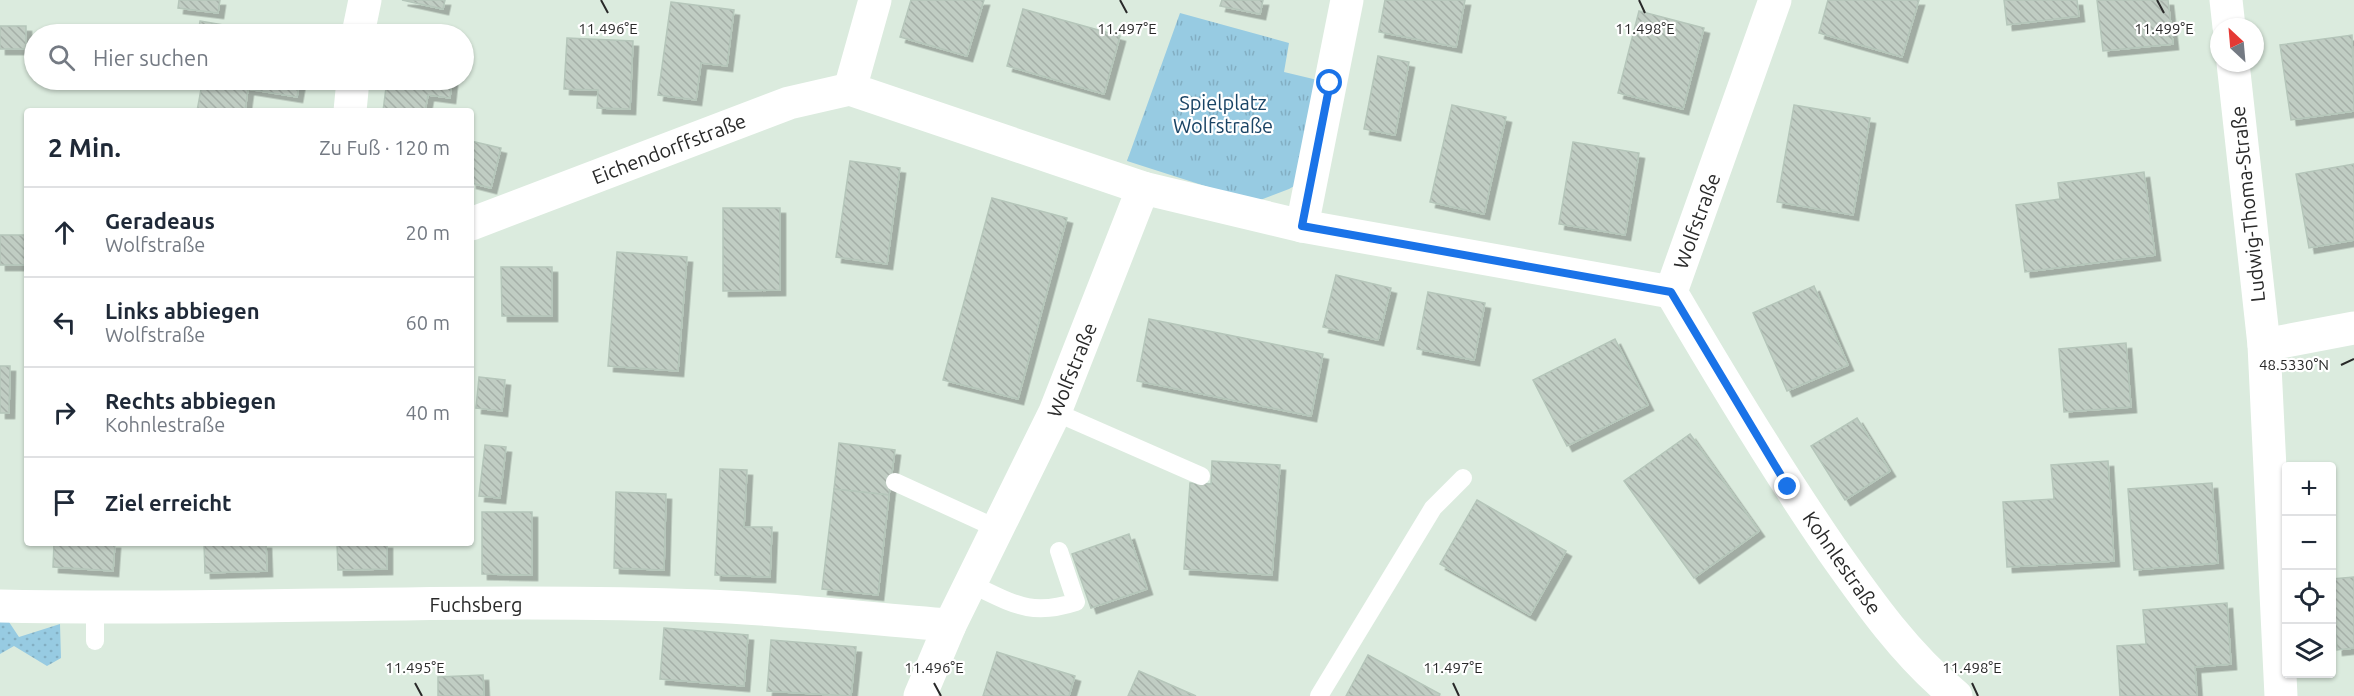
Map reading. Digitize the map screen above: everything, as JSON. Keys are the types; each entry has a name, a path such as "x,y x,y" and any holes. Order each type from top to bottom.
{"street":[{"path":"360,24 365,0"},
{"path":"875,0 850,89 1143,188"},
{"path":"1302,226 1347,0"},
{"name":"Wolfstraße","path":"920,696 950,625 1055,412 1143,188 1302,226 1671,292 1775,0"},
{"path":"2226,0 2228,18"},
{"name":"Ludwig-Thoma-Straße","path":"2234,72 2264,345 2281,696"},
{"name":"Eichendorffstraße","path":"481,221 789,103 850,89"},
{"path":"350,108 352,90"},
{"name":"Kohnlestraße","path":"1671,292 1788,487 1880,618 1909,651 1956,696"},
{"path":"2264,345 2354,328"},
{"name":"Fuchsberg","path":"0,606 95,608 456,604 708,606 950,625"}],"lane":[{"path":"1055,412 1202,476"},
{"path":"1319,696 1432,508 1463,478"},
{"path":"895,482 998,529"},
{"path":"971,584 1032,610 1055,609 1076,602 1059,551"},
{"path":"95,608 95,641"}],"green space":[{"name":"Spielplatz Wolfstraße","path":"1180,13 1289,43 1284,72 1330,83 1315,174 1289,189 1255,202 1127,161"},
{"path":"0,620 9,622 19,637 60,624 61,658 47,666 14,646 0,654"}],"building":[{"path":"179,0 220,0 218,13 178,8"},
{"path":"402,0 445,0 443,9"},
{"path":"911,0 984,0 967,56 900,37"},
{"path":"1222,0 1263,0 1260,14 1220,6"},
{"path":"1385,0 1465,0 1456,47 1379,32"},
{"path":"1828,0 1919,0 1902,57 1819,33"},
{"path":"2004,0 2077,0 2079,16 2007,25"},
{"path":"2097,0 2168,0 2173,44 2103,51"},
{"path":"671,2 734,10 727,66 701,63 696,100 658,95"},
{"path":"1023,9 1120,36 1104,94 1007,66"},
{"path":"1639,11 1704,28 1683,109 1618,93"},
{"path":"200,21 218,24 200,24"},
{"path":"0,26 24,26 24,49 0,49"},
{"path":"2352,35 2354,111 2291,120 2280,45"},
{"path":"567,38 633,41 630,109 597,108 598,90 564,89"},
{"path":"1378,56 1409,62 1395,135 1364,129"},
{"path":"201,90 248,90 245,108 198,108"},
{"path":"254,90 298,90 297,97"},
{"path":"386,90 451,90 450,98 428,95 426,108 383,108"},
{"path":"1452,105 1506,117 1484,214 1430,202"},
{"path":"1794,105 1870,118 1853,215 1777,202"},
{"path":"474,142 501,148 491,188 474,184"},
{"path":"1573,142 1639,153 1625,235 1559,224"},
{"path":"850,161 900,168 887,264 836,257"},
{"path":"2354,164 2354,240 2309,248 2296,174"},
{"path":"2144,172 2155,255 2025,272 2016,205 2060,199 2058,183"},
{"path":"992,198 1067,218 1018,399 943,380"},
{"path":"723,208 780,208 780,290 723,291"},
{"path":"0,235 24,235 24,265 0,265"},
{"path":"617,252 687,257 678,371 608,366"},
{"path":"501,267 552,267 552,316 502,316"},
{"path":"1336,275 1391,288 1378,340 1323,327"},
{"path":"1814,286 1848,365 1787,391 1753,313"},
{"path":"1428,292 1485,303 1474,360 1417,349"},
{"path":"1149,319 1323,354 1311,416 1137,381"},
{"path":"1615,339 1648,405 1567,446 1533,380"},
{"path":"2126,343 2131,407 2064,412 2059,349"},
{"path":"0,366 10,366 9,413 0,413"},
{"path":"479,377 505,380 502,411 476,408"},
{"path":"1857,418 1890,471 1845,500 1811,446"},
{"path":"1690,434 1759,531 1694,578 1624,481"},
{"path":"839,443 895,450 889,495 834,489"},
{"path":"485,445 506,447 500,498 479,496"},
{"path":"1212,461 1280,465 1272,575 1184,569 1190,483 1211,484"},
{"path":"2108,461 2114,561 2007,567 2003,502 2054,499 2051,465"},
{"path":"720,469 747,470 744,527 772,527 770,577 715,575"},
{"path":"2212,483 2218,563 2134,570 2128,489"},
{"path":"834,489 889,495 878,595 822,589"},
{"path":"616,492 666,494 664,570 614,568"},
{"path":"1477,500 1566,551 1530,615 1440,564"},
{"path":"482,512 532,512 532,575 482,574"},
{"path":"1129,534 1147,589 1091,608 1072,554"},
{"path":"54,546 115,546 113,571 53,567"},
{"path":"204,546 266,546 267,571 205,573"},
{"path":"337,546 387,546 387,569 338,570"},
{"path":"2354,577 2354,648 2337,650 2336,579"},
{"path":"2227,603 2231,664 2195,667 2197,696 2120,696 2117,646 2146,644 2143,610"},
{"path":"664,628 748,635 744,686 660,679"},
{"path":"771,640 856,647 851,696 767,691"},
{"path":"997,652 1075,676 1069,696 983,696"},
{"path":"1368,655 1440,694 1439,696 1346,696"},
{"path":"1139,671 1196,696 1128,696"},
{"path":"483,675 484,696 438,696 438,677"}],"route":[{"path":"1330,83 1315,174 1302,226 1671,292 1788,487"}]}
